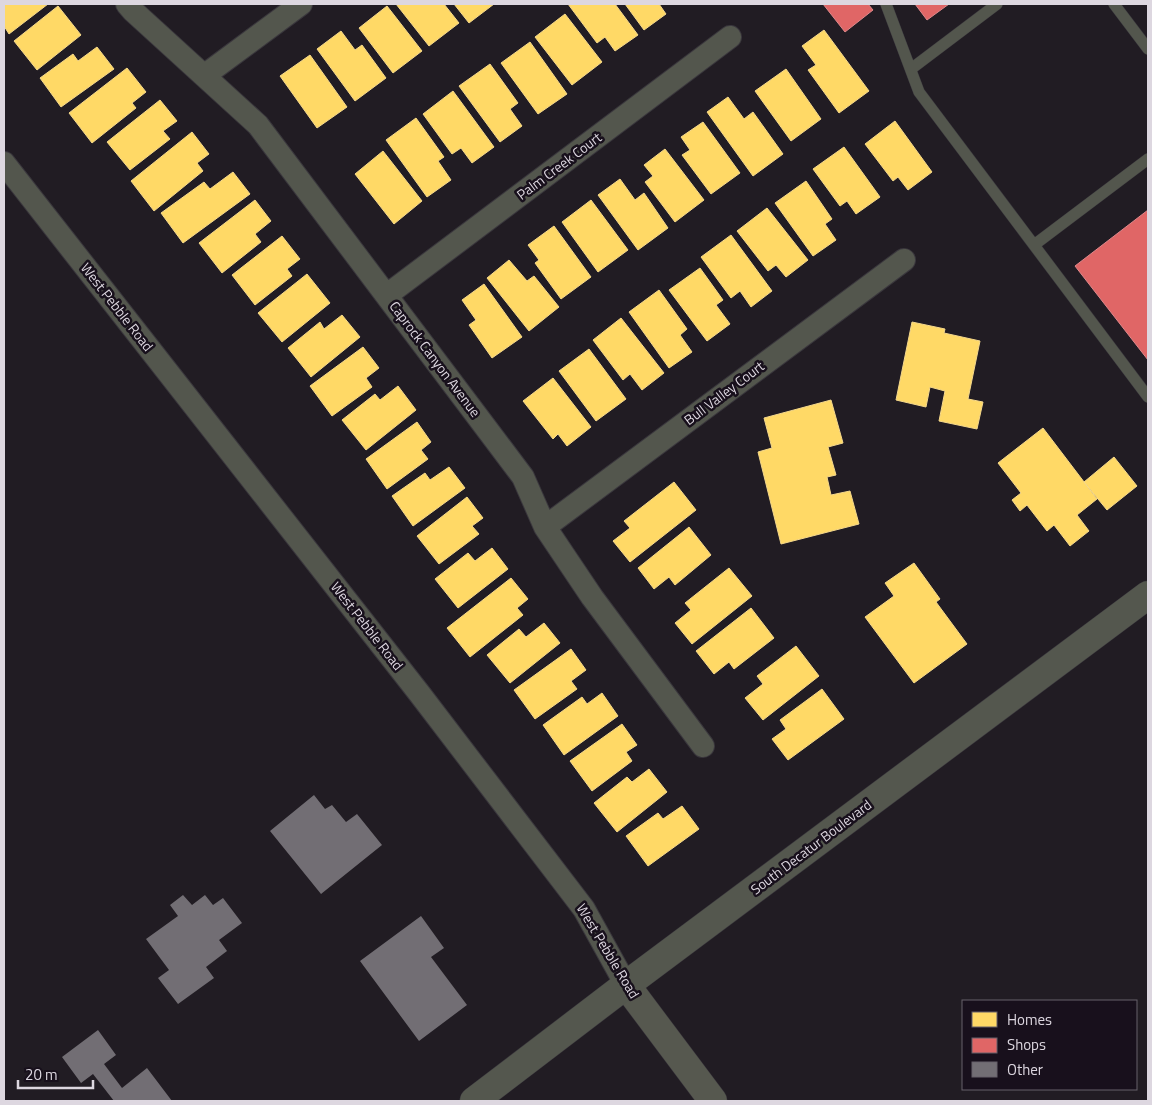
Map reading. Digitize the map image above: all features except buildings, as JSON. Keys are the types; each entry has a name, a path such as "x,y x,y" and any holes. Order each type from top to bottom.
{"main road":[{"name":"South Decatur Boulevard","path":"474,1101 626,985 1148,595"}],"street":[{"name":"Caprock Canyon Avenue","path":"127,4 258,125 523,477 545,526 592,597 703,746"},
{"path":"205,75 301,4"},
{"name":"Palm Creek Court","path":"387,296 730,37"},
{"name":"West Pebble Road","path":"4,163 419,693 584,909 626,985 713,1101"},
{"name":"Bull Valley Court","path":"545,526 904,260"}],"lane":[{"path":"886,4 919,92 1148,397"},
{"path":"911,69 997,4"},
{"path":"1114,4 1148,49"},
{"path":"1034,245 1148,158"}]}
